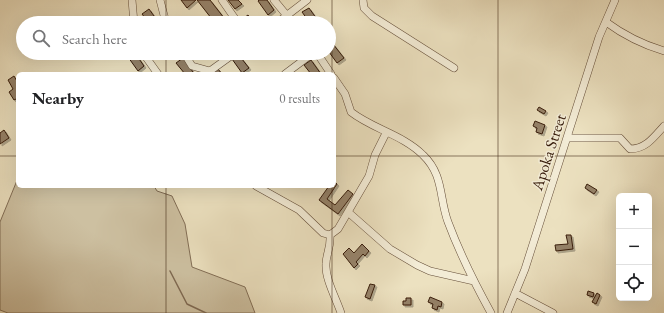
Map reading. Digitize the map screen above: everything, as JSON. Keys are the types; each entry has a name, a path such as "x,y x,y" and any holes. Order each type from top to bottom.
{"street":[{"path":"132,0 133,16"},
{"path":"160,0 164,16"},
{"path":"222,0 233,16"},
{"path":"274,0 287,16 307,0"},
{"path":"363,0 364,8 372,16 454,68"},
{"name":"Apoka Street","path":"507,313 525,270 599,37 615,0"},
{"path":"606,22 623,35 641,44 664,51"},
{"path":"148,60 157,72"},
{"path":"188,60 192,66 210,72 226,60"},
{"path":"288,72 304,60"},
{"path":"322,60 330,72"},
{"path":"336,81 345,94 350,112 386,133 407,142 424,155 436,172 448,220 474,281 491,313"},
{"path":"568,138 620,138 630,149 639,149 664,126"},
{"path":"330,236 338,229 369,176 375,156 386,133"},
{"path":"260,188 299,210 323,233 330,236"},
{"path":"348,212 390,249 418,265 430,271 474,281"},
{"path":"330,236 331,247 326,262 326,270 341,313"},
{"path":"515,293 554,313"}],"shaded area":[{"path":"16,183 16,188 155,188 157,191 172,196 185,224 192,267 245,287 255,313 8,313 0,310 0,222"}],"building":[{"path":"181,0 196,0 187,8"},
{"path":"197,0 210,0 223,16 210,16"},
{"path":"228,0 238,0 242,4 235,9"},
{"path":"267,0 274,10 268,15 258,1"},
{"path":"309,8 315,16 305,16 302,12"},
{"path":"149,9 154,16 144,16 142,14"},
{"path":"336,48 344,58 337,63 335,60"},
{"path":"130,60 140,60 144,66 138,71"},
{"path":"180,60 184,60 193,72 183,72 176,63"},
{"path":"233,60 243,60 249,68 241,72"},
{"path":"311,60 320,72 309,72 304,65"},
{"path":"218,69 220,72 214,72"},
{"path":"14,76 16,80 16,99 14,100 9,92 13,89 8,80"},
{"path":"539,107 546,111 544,114 537,110"},
{"path":"535,121 545,125 542,134 536,132 537,128 533,126"},
{"path":"4,130 9,138 0,144 0,133"},
{"path":"587,184 597,190 594,194 585,188"},
{"path":"328,188 334,188 327,199 335,205 348,190 353,194 338,214 319,200"},
{"path":"566,235 571,235 573,249 556,251 555,245 568,244"},
{"path":"362,244 369,251 365,256 363,254 356,262 358,264 354,268 343,254 349,248 354,253"},
{"path":"370,284 375,285 370,299 365,297"},
{"path":"588,291 594,293 593,297 587,295"},
{"path":"597,293 600,295 596,304 592,302"},
{"path":"430,297 442,302 441,307 438,306 437,310 432,308 433,304 428,302"},
{"path":"406,298 411,298 411,305 403,305 403,301 406,301"}],"waterway":[{"path":"170,271 187,304 206,313"}]}
